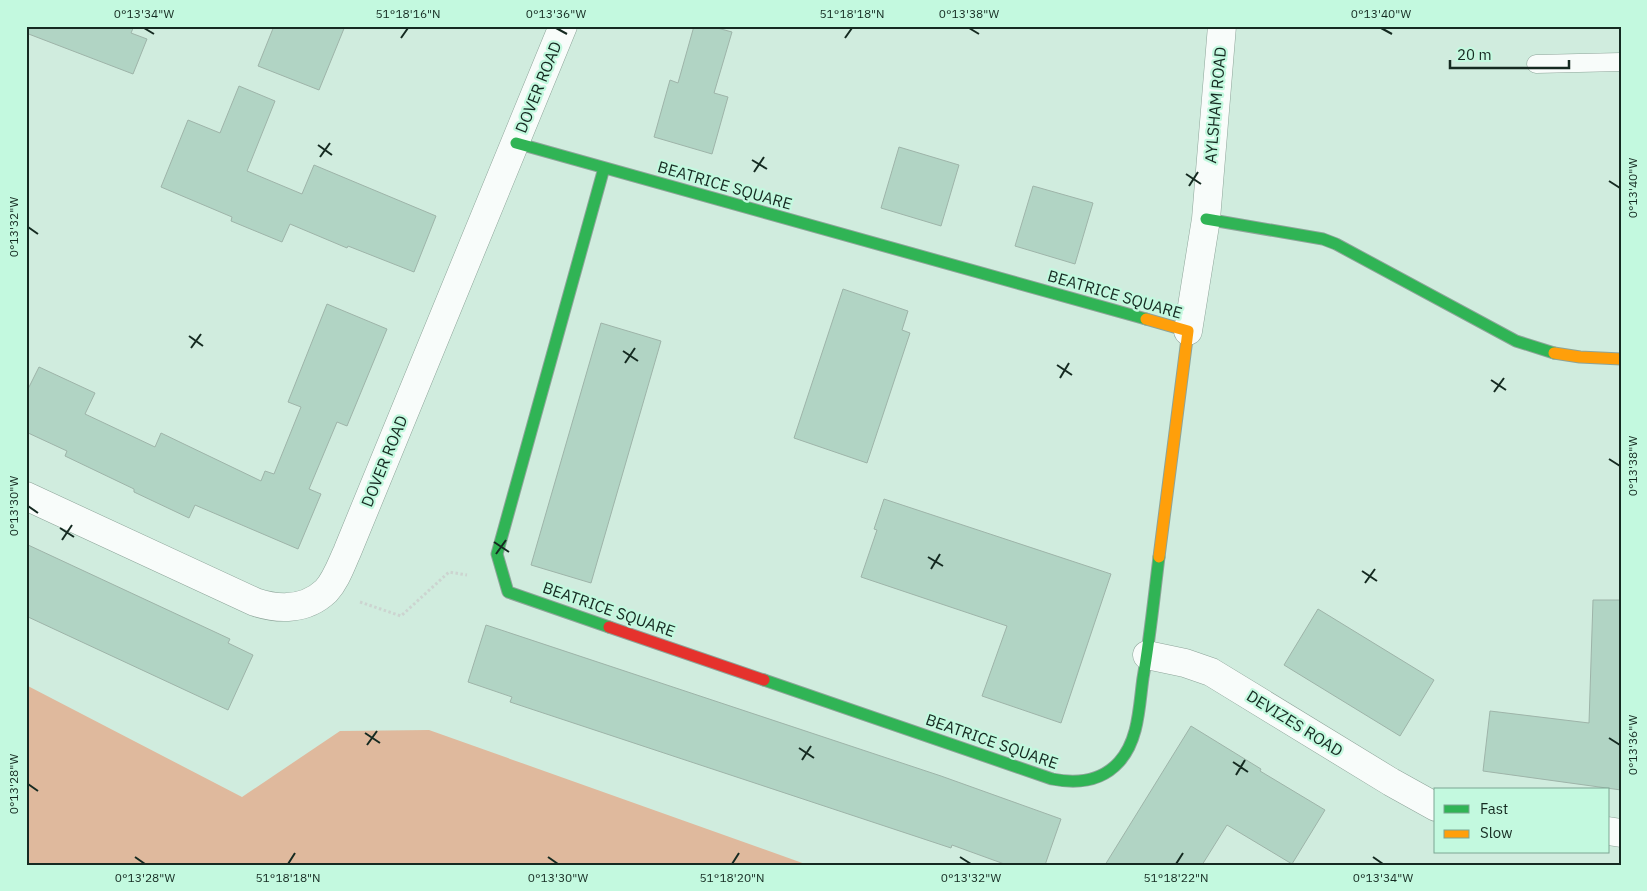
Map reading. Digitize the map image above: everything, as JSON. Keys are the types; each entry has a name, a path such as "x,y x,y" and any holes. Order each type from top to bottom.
{"street":[{"name":"DOVER ROAD","path":"26,496 255,602 272,608 289,608 309,602 326,591 335,578 347,552 563,26"},
{"name":"AYLSHAM ROAD","path":"1188,332 1206,219 1222,26"},
{"name":"BEATRICE SQUARE","path":"516,143 1188,332 1147,655 1136,725 1130,745 1119,762 1104,774 1088,780 1068,782 1052,779 508,592 497,554 604,168"},
{"path":"1206,219 1323,239 1336,244 1516,341 1550,352 1580,357 1621,359"},
{"name":"DEVIZES ROAD","path":"1147,655 1185,663 1211,672 1391,782 1434,806"}],"lane":[{"path":"1536,64 1621,62"}],"path":[{"path":"326,591 402,616 449,572 505,581"}],"shaded area":[{"path":"26,685 242,797 340,731 429,730 808,865 26,865"}],"building":[{"path":"26,26 134,26 131,33 147,39 133,74 26,33"},
{"path":"274,26 345,26 319,90 258,66"},
{"path":"694,26 710,26 732,32 714,93 728,97 712,154 654,137 670,80 678,83"},
{"path":"239,86 275,101 247,171 302,194 314,165 436,216 414,272 348,246 347,248 290,224 282,242 231,221 232,217 161,187 188,120 220,133"},
{"path":"899,147 959,165 941,226 881,208"},
{"path":"1033,186 1093,203 1075,264 1015,246"},
{"path":"843,289 908,311 902,330 910,333 867,463 794,438"},
{"path":"327,304 387,329 347,426 337,422 309,489 321,494 298,549 195,505 189,518 65,456 67,451 26,432 26,393 39,367 95,393 85,414 155,447 161,433 261,481 265,471 274,474 301,407 288,402"},
{"path":"601,323 661,341 591,583 531,565"},
{"path":"884,499 1111,574 1061,723 982,696 1007,626 861,577 877,530 874,529"},
{"path":"26,544 230,639 228,643 253,655 228,710 26,616"},
{"path":"1593,600 1621,600 1621,790 1483,771 1490,711 1589,723"},
{"path":"1318,609 1434,680 1400,736 1284,665"},
{"path":"486,625 941,776 1061,819 1045,865 1007,865 952,845 951,848 510,702 512,697 468,682"},
{"path":"1191,726 1325,810 1292,864 1227,825 1202,865 1105,865"}],"traffic: fast":[{"path":"516,143 1146,319"},
{"path":"604,168 497,554 508,592 609,627"},
{"path":"1206,219 1323,239 1336,244 1516,341 1554,353"},
{"path":"764,680 1052,779 1061,781 1088,780 1112,769 1131,744 1139,711 1159,557"}],"traffic: slow":[{"path":"1146,319 1188,331 1159,557"},
{"path":"1554,353 1580,357 1621,359"}],"traffic: jam":[{"path":"609,627 764,680"}]}
